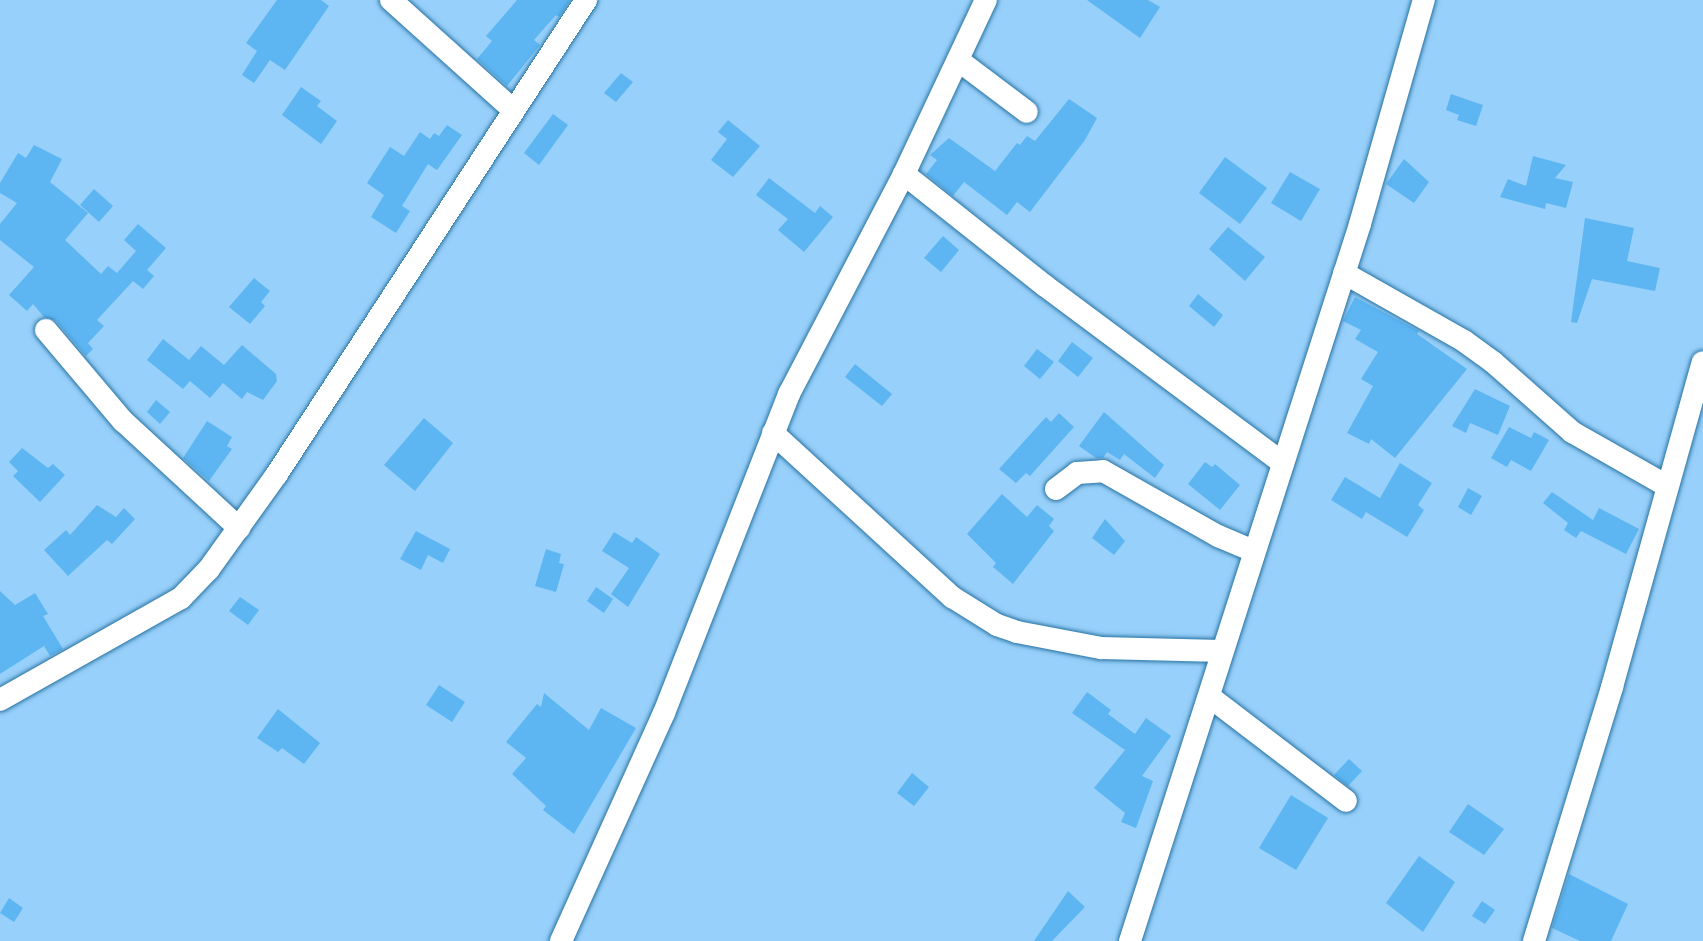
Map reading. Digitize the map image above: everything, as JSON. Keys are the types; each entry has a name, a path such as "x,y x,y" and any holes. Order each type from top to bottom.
{"street":[{"path":"392,0 512,109"},
{"path":"0,700 181,598 209,569 239,528 512,109 586,0"},
{"path":"561,941 664,713 789,394 904,174 986,0"},
{"path":"1130,941 1344,273 1424,0"},
{"path":"958,60 1027,112"},
{"path":"904,174 1080,312 1283,463"},
{"path":"1344,273 1464,341 1493,362 1572,432 1667,486"},
{"path":"46,330 123,421 239,528"},
{"path":"1534,941 1612,687 1703,362"},
{"path":"773,433 952,597 997,624 1017,632 1101,648 1222,651"},
{"path":"1056,489 1077,473 1103,471 1218,536 1254,551"},
{"path":"1210,697 1346,801"}],"building":[{"path":"277,0 321,0 329,6 285,70 270,60 254,83 242,75 257,51 246,43"},
{"path":"517,0 570,0 559,17 556,15 534,40 540,45 507,86 477,59 492,41 486,36"},
{"path":"1087,0 1148,0 1160,7 1140,38"},
{"path":"621,73 633,82 616,102 604,93"},
{"path":"301,87 321,101 317,106 337,121 321,144 282,115"},
{"path":"1451,94 1483,105 1476,126 1457,120 1459,115 1446,110"},
{"path":"1069,99 1097,118 1085,140 1030,212 1017,202 1007,215 964,182 953,196 926,174 937,160 930,155 949,138 995,171 1017,143 1020,145 1027,136 1035,141"},
{"path":"553,114 568,125 539,165 524,153"},
{"path":"728,120 760,146 733,177 711,160 727,139 718,132"},
{"path":"447,125 462,135 437,170 428,164 402,206 410,211 396,233 371,217 384,195 367,183 390,147 404,156 420,132 430,139 434,133 439,136"},
{"path":"34,145 62,159 50,182 88,213 65,240 101,274 108,266 117,273 136,251 124,240 138,224 166,248 147,270 154,276 143,289 133,281 97,320 104,326 88,343 93,349 86,356 56,321 44,317 33,304 27,311 9,295 34,267 0,240 0,224 17,203 0,193 0,183 18,153 26,158"},
{"path":"1533,156 1566,165 1555,178 1573,182 1566,208 1546,203 1545,209 1500,197 1508,179 1526,186"},
{"path":"1225,157 1267,188 1240,224 1199,193"},
{"path":"1404,159 1429,182 1414,203 1386,184"},
{"path":"1290,172 1320,189 1301,221 1271,203"},
{"path":"769,178 815,213 820,206 833,217 804,252 778,230 788,219 756,195"},
{"path":"94,189 113,206 99,222 80,205"},
{"path":"1585,218 1634,228 1627,261 1660,268 1655,291 1592,279 1577,323 1571,322"},
{"path":"1228,227 1265,257 1245,281 1209,249"},
{"path":"943,236 959,250 941,272 924,258"},
{"path":"254,278 270,291 261,302 265,306 250,324 229,307"},
{"path":"1198,294 1223,315 1214,327 1189,306"},
{"path":"1355,297 1419,331 1417,334 1467,369 1395,458 1371,439 1369,444 1347,433 1373,386 1361,379 1378,352 1355,339 1361,330 1343,321"},
{"path":"163,339 189,360 201,346 224,365 242,345 276,374 277,381 263,400 247,392 242,399 223,383 210,398 190,381 183,389 147,360"},
{"path":"1072,342 1093,358 1078,377 1058,361"},
{"path":"1037,349 1054,362 1040,379 1024,366"},
{"path":"855,364 892,394 882,406 845,377"},
{"path":"1475,389 1510,406 1498,435 1470,423 1466,433 1452,426"},
{"path":"156,400 170,412 160,424 147,412"},
{"path":"1104,412 1164,465 1155,478 1124,454 1120,460 1107,452 1103,458 1096,458 1079,446"},
{"path":"1059,413 1074,427 1030,476 1026,473 1016,483 999,469 1046,417 1051,422"},
{"path":"424,418 453,443 415,491 384,465"},
{"path":"207,421 232,437 227,446 232,449 209,481 183,458"},
{"path":"1509,427 1531,438 1534,432 1549,440 1531,471 1511,460 1507,467 1491,458"},
{"path":"22,448 48,468 53,464 65,475 40,502 13,476 18,471 9,462"},
{"path":"1205,462 1212,467 1215,464 1240,485 1220,510 1188,484"},
{"path":"1400,463 1432,483 1418,505 1424,510 1407,537 1366,512 1362,519 1331,500 1345,477 1380,498"},
{"path":"1468,488 1482,496 1471,515 1458,507"},
{"path":"1552,492 1593,520 1599,508 1639,529 1626,554 1581,531 1576,538 1564,530 1568,523 1543,503"},
{"path":"1002,494 1027,517 1037,505 1054,519 1049,526 1054,531 1013,584 993,567 996,563 967,534"},
{"path":"97,505 116,517 124,508 135,519 112,544 107,540 68,576 44,550 66,530 70,535"},
{"path":"1105,519 1125,541 1114,555 1092,538"},
{"path":"416,531 450,549 443,563 428,555 421,570 400,559"},
{"path":"614,532 632,543 636,537 660,554 628,607 611,594 629,568 602,551"},
{"path":"546,549 561,554 559,563 564,564 556,592 535,586"},
{"path":"596,587 613,599 604,613 587,601"},
{"path":"0,591 15,605 35,593 48,614 43,616 63,649 50,656 44,646 0,674"},
{"path":"240,597 259,610 248,625 229,611"},
{"path":"439,685 465,702 452,722 426,705"},
{"path":"1087,692 1111,710 1108,714 1135,734 1146,718 1171,736 1142,776 1153,781 1136,828 1121,822 1125,813 1094,788 1125,750 1072,713"},
{"path":"544,693 589,730 601,708 636,728 574,834 543,810 546,806 512,774 526,758 506,742 537,704 541,707"},
{"path":"278,709 320,743 304,764 282,748 278,752 257,738"},
{"path":"1349,759 1362,771 1348,786 1334,775"},
{"path":"912,773 929,787 914,806 897,793"},
{"path":"1291,795 1328,818 1296,870 1259,848"},
{"path":"1468,804 1504,829 1484,855 1449,832"},
{"path":"1419,856 1455,882 1423,932 1386,903"},
{"path":"1569,874 1628,904 1611,941 1580,941 1552,928"},
{"path":"1068,891 1085,907 1052,941 1034,941"},
{"path":"9,898 23,908 14,922 0,913"},
{"path":"1482,901 1495,910 1485,924 1472,916"}]}
